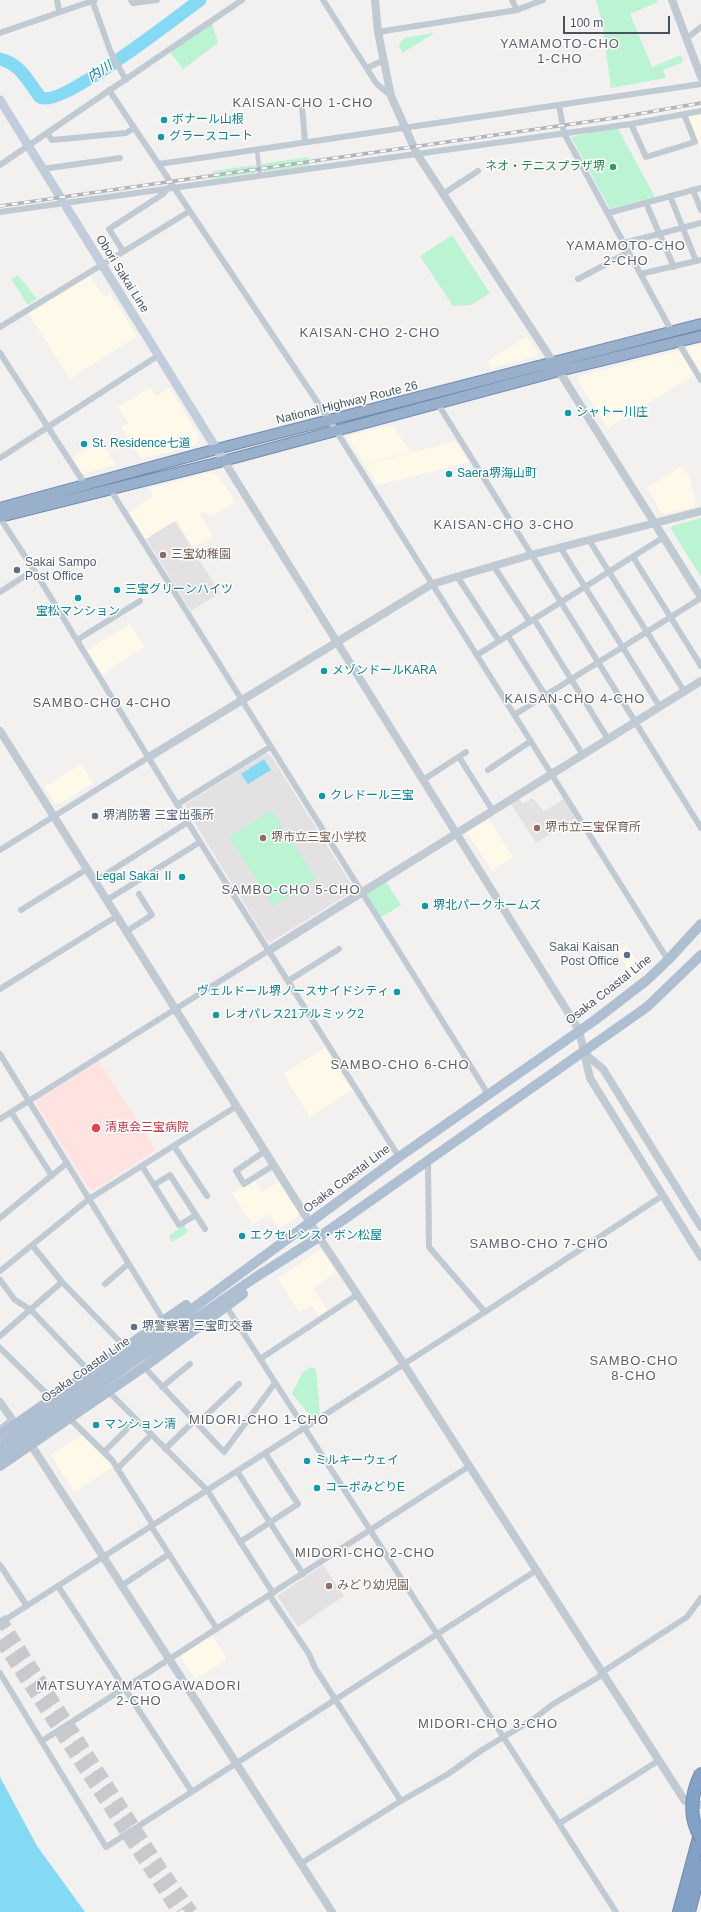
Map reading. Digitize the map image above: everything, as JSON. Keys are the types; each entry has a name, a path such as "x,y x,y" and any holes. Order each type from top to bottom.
{"highway":[{"name":"National Highway Route 26","path":"0,508 86,486 217,449 701,324"},
{"name":"National Highway Route 26","path":"0,517 224,461 559,371 701,336"},
{"path":"701,1773 694,1790 692,1806 693,1822 701,1838"},
{"path":"679,1912 701,1830"},
{"path":"689,1912 701,1866"}],"main road":[{"name":"Obori Sakai Line","path":"0,100 224,461"},
{"name":"Osaka Coastal Line","path":"0,1447 129,1355 398,1157 579,1030 647,980 668,960 701,924"},
{"name":"Osaka Coastal Line","path":"0,1457 129,1355 253,1279 319,1236 647,1007 701,955"},
{"path":"0,1435 13,1422 52,1399 90,1373 129,1355 164,1322 252,1258 310,1223"},
{"path":"0,1466 144,1367 319,1236"}],"street":[{"path":"57,0 59,11"},
{"path":"131,0 133,3 156,0"},
{"path":"0,165 242,0"},
{"path":"323,0 376,83 391,96"},
{"path":"375,0 378,32 391,96 417,154 559,371 656,523 701,597 514,715"},
{"path":"512,0 517,10"},
{"path":"378,32 517,10 543,0"},
{"path":"672,0 701,77"},
{"path":"0,33 24,26 59,11 93,1 111,53 126,80"},
{"path":"687,38 701,27"},
{"path":"367,68 384,60"},
{"path":"159,164 305,142 406,129 701,84"},
{"path":"109,90 159,164 171,188 190,211 337,431 668,960"},
{"path":"302,106 305,142"},
{"path":"559,106 564,133 672,332"},
{"path":"0,212 631,124 701,111"},
{"path":"631,124 646,157 695,142 684,114"},
{"path":"46,133 52,140 126,133 134,128"},
{"path":"257,150 260,176"},
{"path":"42,169 120,158"},
{"path":"443,194 478,171"},
{"path":"123,251 110,229 171,188"},
{"path":"608,213 701,188"},
{"path":"693,190 701,210"},
{"path":"640,274 698,260 682,228 670,196"},
{"path":"646,203 674,266"},
{"path":"0,327 190,211"},
{"path":"624,243 701,223"},
{"path":"578,279 629,252"},
{"path":"678,342 701,380"},
{"path":"0,353 86,486"},
{"path":"0,458 159,355"},
{"path":"438,404 701,828"},
{"path":"224,461 579,1030 590,1078 701,1258"},
{"path":"110,489 488,1094"},
{"path":"0,850 432,584 493,565 701,511"},
{"path":"0,517 200,842 398,1157"},
{"path":"477,655 664,537"},
{"path":"589,540 684,691"},
{"path":"560,547 660,707"},
{"path":"633,557 701,666"},
{"path":"493,565 571,679 608,739"},
{"path":"0,592 34,570"},
{"path":"457,576 499,641"},
{"path":"77,640 140,601"},
{"path":"114,617 118,623"},
{"path":"508,636 582,755"},
{"path":"0,1119 701,681"},
{"path":"0,731 176,1008 310,1223 403,1363 468,1467 537,1570 658,1761 685,1801 701,1805"},
{"path":"488,770 531,741"},
{"path":"178,804 270,747"},
{"path":"423,780 466,752"},
{"path":"459,757 493,811"},
{"path":"95,881 188,822"},
{"path":"107,900 200,842"},
{"path":"21,910 87,869"},
{"path":"49,893 53,899"},
{"path":"127,931 152,915 140,894"},
{"path":"0,989 117,916"},
{"path":"288,981 339,949"},
{"path":"584,1052 603,1070 701,1227"},
{"path":"0,1054 164,1322"},
{"path":"0,1270 89,1199 237,1106"},
{"path":"12,1112 52,1176"},
{"path":"174,1146 207,1196"},
{"path":"265,1151 236,1171 244,1184 274,1165"},
{"path":"428,1160 429,1247 485,1312"},
{"path":"0,1218 67,1163"},
{"path":"142,1166 179,1225 196,1215"},
{"path":"154,1185 170,1175 205,1229"},
{"path":"0,1623 403,1363 485,1312 662,1196"},
{"path":"32,1246 62,1282 129,1355"},
{"path":"105,1284 128,1264"},
{"path":"0,1280 15,1300 31,1310 108,1392 207,1490 309,1654 315,1668 401,1801"},
{"path":"0,1336 62,1282"},
{"path":"260,1359 357,1295"},
{"path":"226,1306 616,1912"},
{"path":"0,1349 52,1399"},
{"path":"162,1387 190,1364"},
{"path":"144,1367 224,1452 275,1383"},
{"path":"165,1449 239,1384"},
{"path":"0,1402 13,1422 31,1444 332,1912"},
{"path":"70,1418 104,1452 117,1469 217,1629"},
{"path":"104,1452 136,1420"},
{"path":"0,1429 13,1422"},
{"path":"117,1469 151,1435"},
{"path":"240,1542 298,1504 265,1453"},
{"path":"42,1741 272,1595 468,1467"},
{"path":"237,1471 303,1574"},
{"path":"121,1586 169,1554"},
{"path":"0,1565 27,1606"},
{"path":"0,1673 106,1847 537,1570"},
{"path":"58,1586 192,1792"},
{"path":"300,1864 401,1801 448,1774 535,1718 553,1704 584,1686 687,1618 701,1598"},
{"path":"560,1823 658,1761"}],"shaded area":[{"path":"701,114 701,149 689,118 690,116"},
{"path":"90,275 104,297 110,293 137,336 70,379 28,313"},
{"path":"526,337 538,352 536,356 490,369 488,361"},
{"path":"701,344 701,373 686,348"},
{"path":"679,350 694,375 608,428 578,381 579,376"},
{"path":"150,387 156,396 169,388 199,436 196,445 141,459 121,427 128,423 118,407"},
{"path":"393,425 410,452 364,464 347,436"},
{"path":"100,441 116,465 83,474 72,458"},
{"path":"456,441 469,462 378,485 365,465"},
{"path":"682,466 689,476 697,506 665,514 661,512 647,488"},
{"path":"212,472 218,475 235,502 210,517 206,511 200,515 213,536 193,548 176,520 145,539 129,512 152,497 151,488"},
{"path":"175,521 220,593 191,611 146,539"},
{"path":"130,624 144,647 102,674 87,651"},
{"name":"堺市立三宝小学校","path":"266,753 270,754 353,887 352,892 271,942 267,941 185,807 186,804"},
{"path":"81,764 93,783 59,804 55,803 44,787"},
{"path":"532,798 544,811 564,799 576,818 536,843 511,804 519,799 523,804"},
{"path":"488,819 513,857 492,871 467,832"},
{"path":"627,945 642,969 633,977 617,951"},
{"path":"325,1048 352,1090 310,1117 283,1074"},
{"name":"清恵会三宝病院","path":"99,1061 156,1150 94,1190 89,1189 37,1105 36,1100"},
{"path":"253,1179 262,1192 278,1182 298,1212 297,1217 279,1229 269,1214 252,1224 232,1193"},
{"path":"317,1251 323,1252 336,1272 313,1288 328,1311 319,1316 312,1305 299,1312 278,1279"},
{"path":"82,1435 113,1467 74,1492 51,1455"},
{"path":"323,1565 344,1596 298,1627 277,1596"},
{"path":"212,1635 227,1659 195,1679 180,1656"}],"green space":[{"path":"596,0 657,0 658,2 630,14 652,67 681,55 683,62 663,70 666,78 611,88 602,22"},
{"path":"212,23 218,43 183,69 170,52"},
{"path":"433,34 402,53 399,45 404,38"},
{"name":"ネオ・テニスプラザ堺","path":"617,127 655,197 610,209 571,137"},
{"path":"308,157 310,166 265,172 262,170 261,164"},
{"path":"255,165 256,171 254,173 214,179 213,171"},
{"path":"452,235 490,293 471,305 453,306 420,256"},
{"path":"18,275 37,299 28,305 11,279"},
{"path":"701,518 701,577 671,529 672,526"},
{"path":"272,810 316,879 273,906 229,837"},
{"path":"386,882 401,905 380,918 367,897 367,893"},
{"path":"184,1225 188,1232 172,1242 169,1236"},
{"path":"311,1367 316,1369 320,1414 312,1418 292,1394 302,1373"}],"water":[{"path":"0,57 19,67 33,85 30,86 14,67 0,61"},
{"path":"264,759 271,770 248,784 241,774"},
{"path":"0,1777 37,1846 85,1912 0,1912"}],"waterway":[{"name":"内川","path":"0,59 7,61 19,69 40,97 51,97 70,89 93,76 145,41 200,0"}],"tunnel":[{"path":"0,1618 162,1870 192,1912"},
{"path":"0,1640 178,1912"}],"railway":[{"path":"0,206 621,117 701,103"}],"place":[{"name":"ボナール山根","path":"164,120"},
{"name":"グラースコート","path":"161,137"},
{"name":"ネオ・テニスプラザ堺","path":"613,167"},
{"name":"シャトー川庄","path":"568,413"},
{"name":"St. Residence七道","path":"84,444"},
{"name":"Saera堺海山町","path":"449,474"},
{"name":"三宝幼稚園","path":"163,555"},
{"name":"Sakai Sampo Post Office","path":"17,570"},
{"name":"三宝グリーンハイツ","path":"117,590"},
{"name":"宝松マンション","path":"78,598"},
{"name":"メゾンドールKARA","path":"324,671"},
{"name":"クレドール三宝","path":"322,796"},
{"name":"堺消防署 三宝出張所","path":"95,816"},
{"name":"堺市立三宝保育所","path":"537,828"},
{"name":"堺市立三宝小学校","path":"263,838"},
{"name":"Legal Sakai Ⅱ","path":"182,877"},
{"name":"堺北パークホームズ","path":"425,906"},
{"name":"Sakai Kaisan Post Office","path":"627,955"},
{"name":"ヴェルドール堺ノースサイドシティ","path":"397,992"},
{"name":"レオパレス21アルミック2","path":"216,1015"},
{"name":"清恵会三宝病院","path":"96,1128"},
{"name":"エクセレンス・ボン松屋","path":"242,1236"},
{"name":"堺警察署 三宝町交番","path":"134,1327"},
{"name":"マンション清","path":"96,1425"},
{"name":"ミルキーウェイ","path":"307,1461"},
{"name":"コーポみどりE","path":"317,1488"},
{"name":"みどり幼児園","path":"329,1586"}],"district":[{"name":"YAMAMOTO-CHO 1-CHO","path":"560,52"},
{"name":"KAISAN-CHO 1-CHO","path":"303,103"},
{"name":"YAMAMOTO-CHO 2-CHO","path":"626,254"},
{"name":"KAISAN-CHO 2-CHO","path":"370,333"},
{"name":"KAISAN-CHO 3-CHO","path":"504,525"},
{"name":"KAISAN-CHO 4-CHO","path":"575,699"},
{"name":"SAMBO-CHO 4-CHO","path":"102,703"},
{"name":"SAMBO-CHO 5-CHO","path":"291,890"},
{"name":"SAMBO-CHO 6-CHO","path":"400,1065"},
{"name":"SAMBO-CHO 7-CHO","path":"539,1244"},
{"name":"SAMBO-CHO 8-CHO","path":"634,1368"},
{"name":"MIDORI-CHO 1-CHO","path":"259,1420"},
{"name":"MIDORI-CHO 2-CHO","path":"365,1553"},
{"name":"MATSUYAYAMATOGAWADORI 2-CHO","path":"139,1694"},
{"name":"MIDORI-CHO 3-CHO","path":"488,1724"}]}
